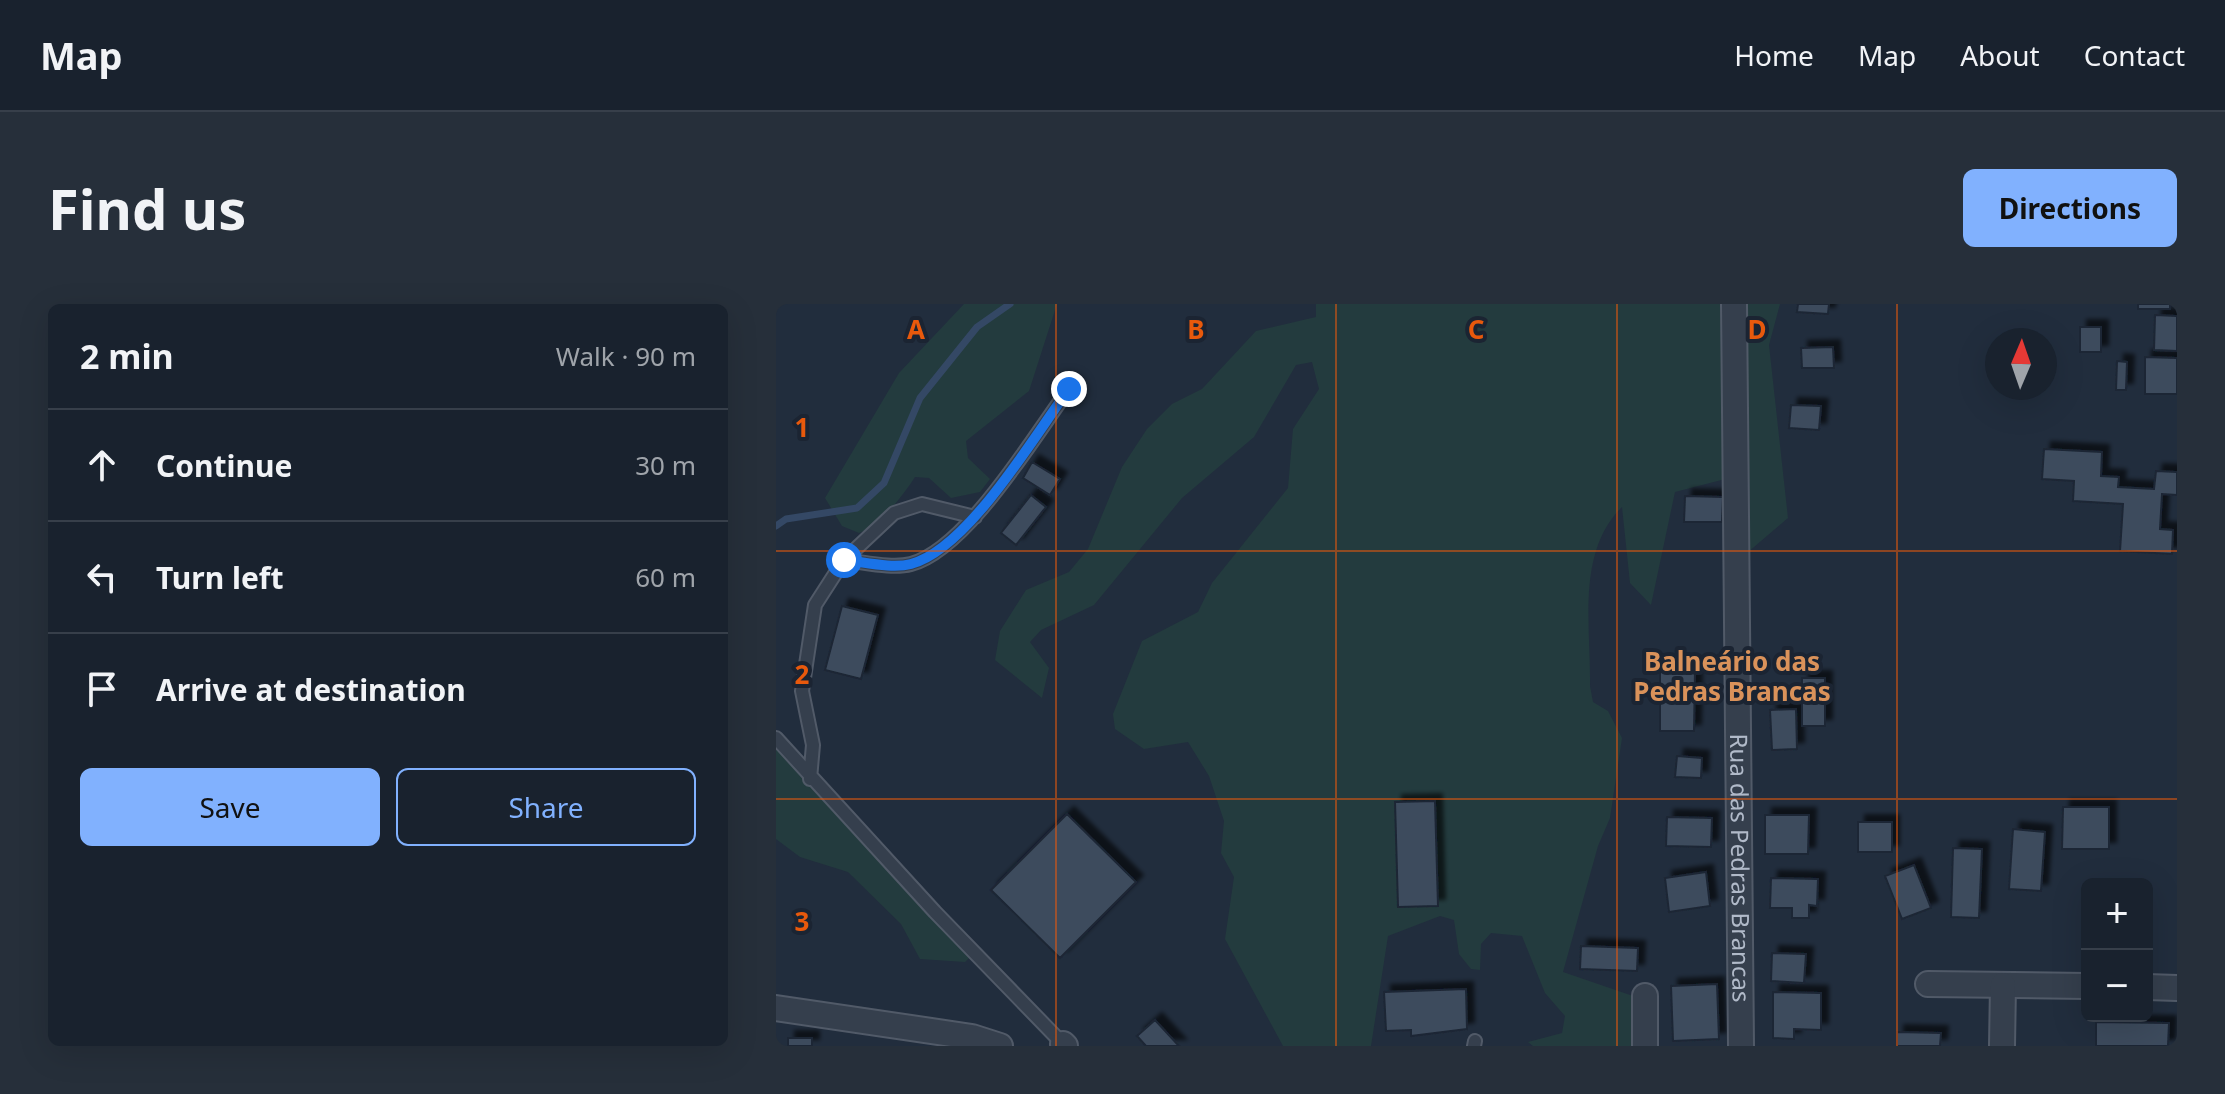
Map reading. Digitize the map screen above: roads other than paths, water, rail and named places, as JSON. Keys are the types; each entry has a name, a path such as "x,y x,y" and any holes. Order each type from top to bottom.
{"street":[{"name":"Rua das Pedras Brancas","path":"1734,304 1741,1046"},
{"path":"1928,984 2081,986"},
{"path":"2002,1046 2003,985"},
{"path":"2153,987 2177,988"},
{"path":"1645,996 1645,1046"},
{"path":"776,1008 972,1037 1000,1046"}],"lane":[{"path":"844,560 908,565 933,556 975,517 1069,389"},
{"path":"810,779 813,745 802,691 815,605 844,560 894,513 922,504 975,517"},
{"path":"776,738 810,779 1064,1045"}],"waterway":[{"path":"776,526 786,519 857,508 884,483 920,398 977,327 1010,304"}],"district":[{"name":"Balneário das Pedras Brancas","path":"1732,677"}]}
